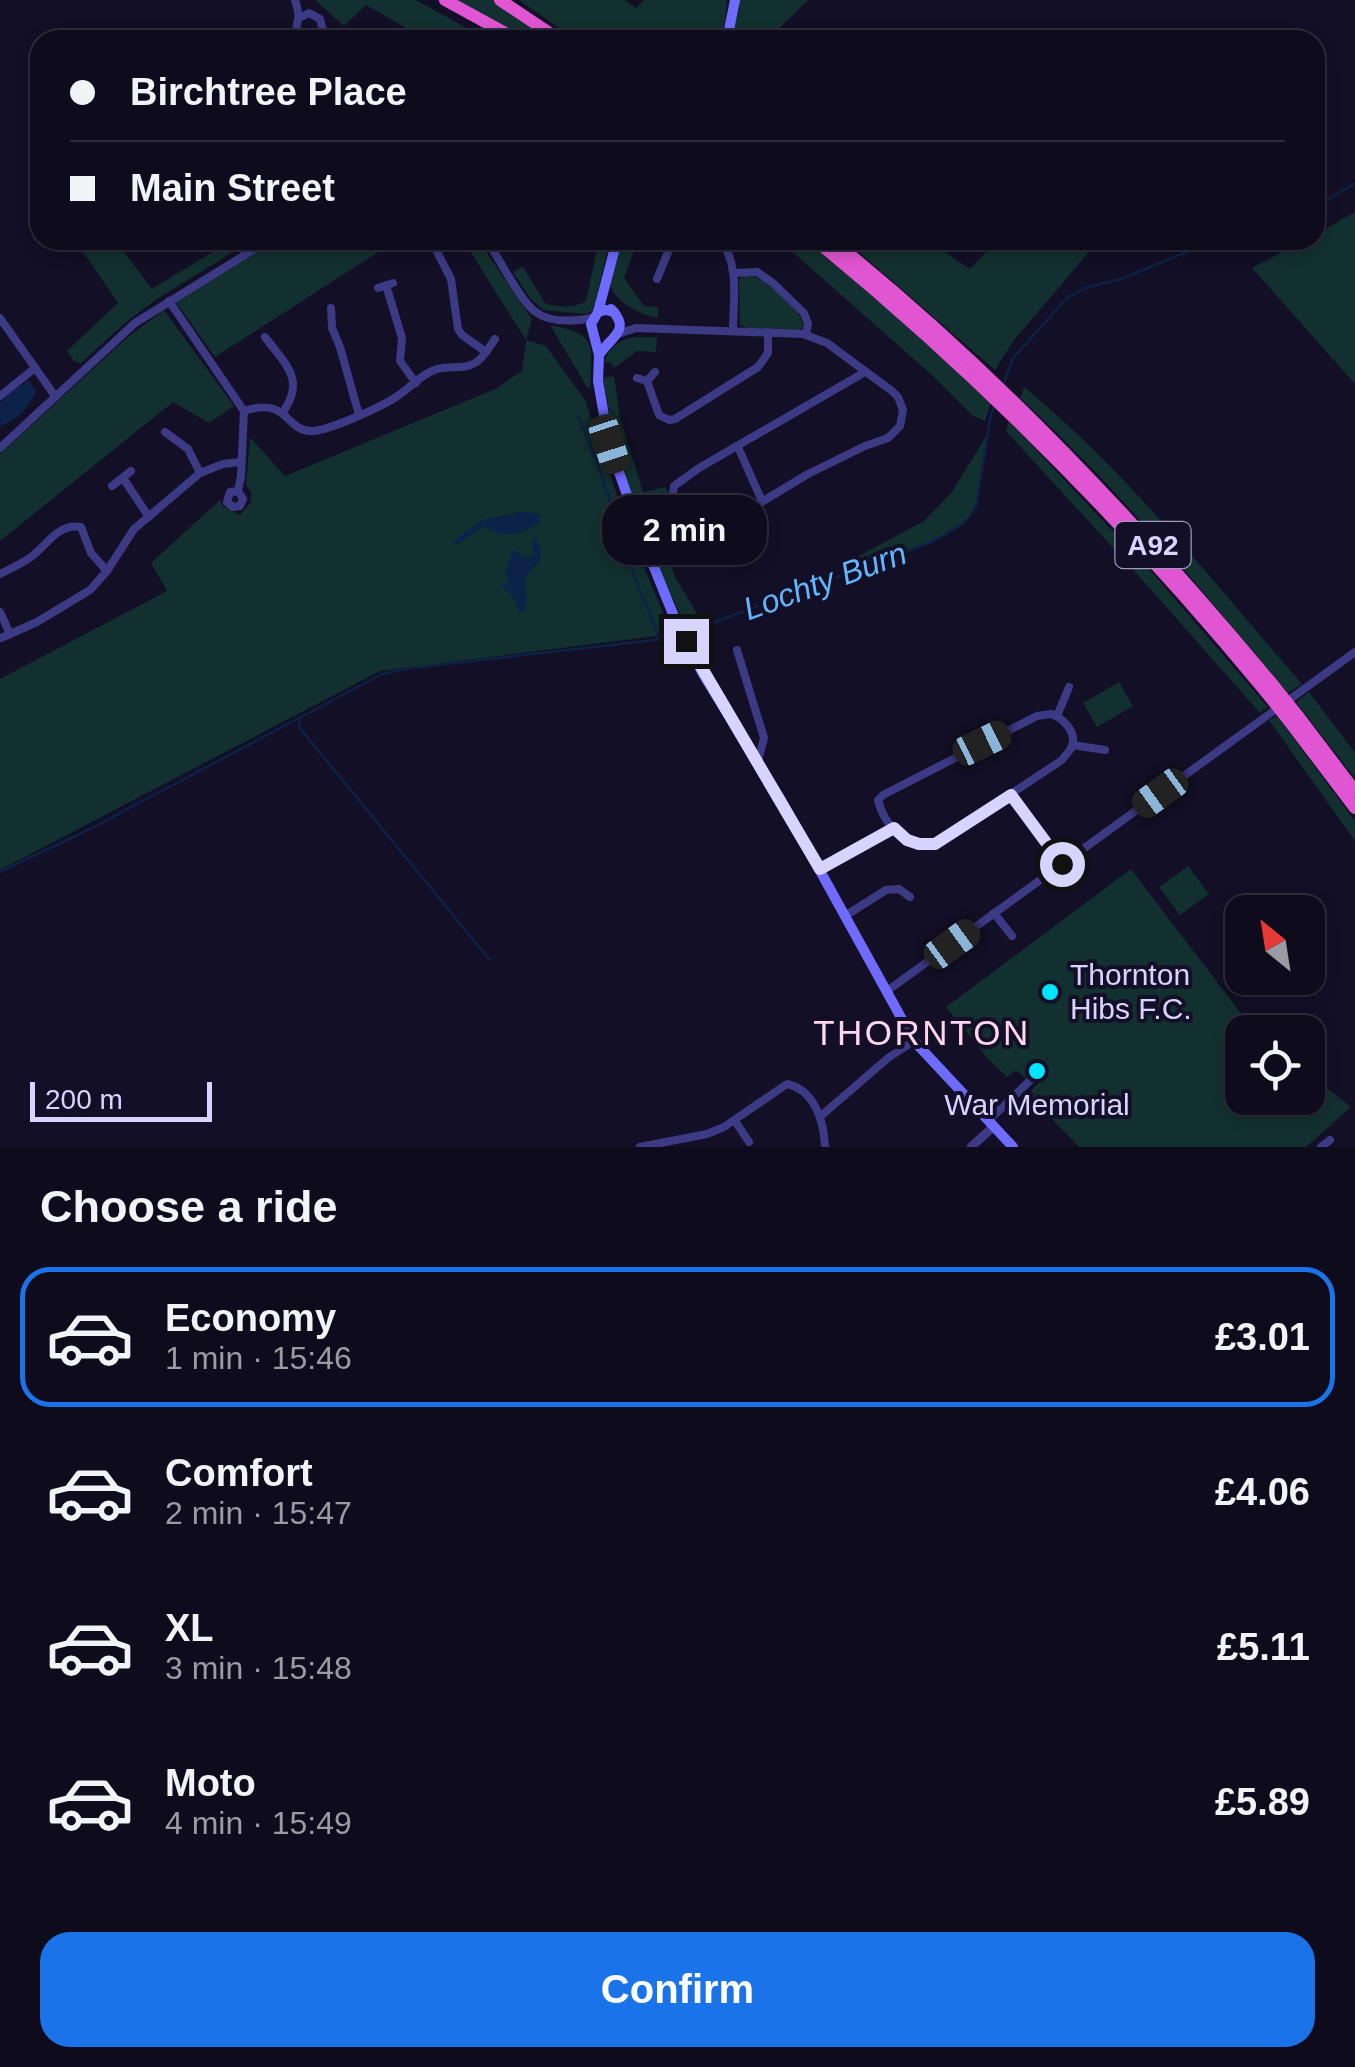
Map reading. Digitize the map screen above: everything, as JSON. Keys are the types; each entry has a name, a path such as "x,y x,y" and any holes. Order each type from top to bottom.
{"highway":[{"path":"445,0 500,30"},
{"path":"500,0 545,30"},
{"name":"A92","path":"827,250 976,373"},
{"name":"A92","path":"843,250 1021,415 1269,688 1355,791"},
{"name":"A92","path":"1294,718 1355,808"}],"main road":[{"path":"730,30 735,0"},
{"path":"614,250 594,324 600,355 598,380 609,444 642,540 677,624 820,869 914,1041 1012,1147"},
{"path":"600,355 620,327 603,295"},
{"path":"594,324 606,310 616,316"},
{"path":"594,324 602,340 616,336"}],"street":[{"path":"295,0 317,16 322,22 321,30"},
{"path":"295,0 295,28"},
{"path":"298,18 309,13"},
{"path":"0,448 123,332 252,250"},
{"path":"436,250 451,279 458,328 486,352"},
{"path":"494,250 532,309 542,316 594,324"},
{"path":"657,279 666,270 671,250"},
{"path":"726,250 734,273 733,331"},
{"path":"734,273 758,272 780,290 804,314 806,334"},
{"path":"386,285 402,338 400,362 416,383"},
{"path":"168,301 244,411 238,491"},
{"path":"331,308 326,320 340,347 359,414"},
{"path":"616,316 636,328"},
{"path":"2,325 55,396"},
{"path":"616,336 636,328 806,334 827,343 898,397 903,410 896,433 847,454 695,540"},
{"path":"655,372 642,379 659,414 676,419 758,367 768,353 768,332"},
{"path":"265,337 294,380 294,394 283,412"},
{"path":"244,411 266,406 283,412 301,429 318,430 390,401 436,369 476,363 495,339"},
{"path":"0,396 34,368"},
{"path":"671,487 865,372"},
{"path":"165,432 188,449 200,473"},
{"path":"738,447 762,500"},
{"path":"0,612 6,636 81,596 107,572 128,537 200,473 240,462"},
{"path":"112,486 126,475 148,517"},
{"path":"0,574 31,557 64,528 75,526 81,528 91,553 107,572"},
{"path":"737,650 764,738 758,761"},
{"path":"887,991 1355,652"},
{"path":"1057,716 1069,687"},
{"path":"1057,716 1073,736 1062,760 935,844 907,840 879,806 883,795 1035,717 1057,716"},
{"path":"1072,745 1105,750"},
{"path":"1011,795 1062,864"},
{"path":"820,869 894,828"},
{"path":"846,916 886,890 899,889 910,898"},
{"path":"994,913 1012,936"},
{"path":"822,1115 888,1058 914,1041"},
{"path":"971,1147 1038,1072"},
{"path":"640,1147 681,1143 707,1134 735,1121 787,1084 799,1088 822,1115 825,1147"},
{"path":"735,1121 749,1142"},
{"path":"1321,1147 1330,1140"}],"green space":[{"path":"315,0 416,0 470,30 410,30 366,5 344,26"},
{"path":"453,0 493,0 537,30 508,30"},
{"path":"519,0 625,0 636,8 644,0 727,0 723,30 562,30"},
{"path":"739,0 808,0 777,30 734,30"},
{"path":"1355,212 1355,384 1252,268 1286,250 1325,250 1325,229"},
{"path":"82,250 123,250 152,289 216,250 236,250 154,301 81,363 75,362 67,351 118,303"},
{"path":"260,250 381,250 215,357 175,301"},
{"path":"469,250 485,250 532,319 526,340"},
{"path":"597,250 608,250 595,303 592,311 585,314 543,310 513,272 523,267 545,303 566,306 586,301"},
{"path":"617,250 634,250 624,278 644,306 658,307 658,318 628,306 615,294 609,280"},
{"path":"790,250 818,250 908,326 991,403 985,421 973,416"},
{"path":"857,250 942,250 970,269 988,250 1089,250 1014,340 995,370"},
{"path":"746,275 764,281 782,294 797,311 803,328 798,331 740,325 739,279"},
{"path":"164,310 234,406 209,423 173,402 0,541 0,454 129,336"},
{"path":"550,325 577,333 589,343 591,388 587,387"},
{"path":"635,337 657,337 656,352 637,351 614,368 610,362 604,362 616,345"},
{"path":"526,340 546,346 585,400 629,531 672,634 380,671 0,870 0,679 167,591 151,563 220,500 240,515 251,502 246,485 250,437 285,476 495,389 522,371"},
{"path":"614,376 620,418 643,492 666,487 668,493 649,506 675,577 702,622 687,628 659,568 625,475 603,378"},
{"path":"1024,387 1135,492 1302,684 1288,693 1125,504 1020,398"},
{"path":"1009,421 1156,577 1268,707 1260,713 1006,431"},
{"path":"988,433 976,506 967,518 940,538 857,570 853,559 924,521 952,492"},
{"path":"1119,682 1133,706 1097,727 1083,703"},
{"path":"1309,692 1355,753 1355,778 1296,702"},
{"path":"1277,716 1355,821 1355,841 1269,720"},
{"path":"1188,866 1209,894 1180,915 1159,887"},
{"path":"1131,869 1242,1015 1225,1015 1225,1115 1325,1115 1325,1086 1351,1107 1306,1147 1079,1147 1028,1094 1040,1081 1040,1073 1036,1069 1025,1078 1016,1070 1007,1077 946,1007"}],"water":[{"path":"29,380 36,392 30,403 17,417 0,426 0,403"},
{"path":"521,512 539,514 540,522 512,534 484,526 455,546 453,541 482,520"},
{"path":"537,538 540,561 528,574 525,610 519,614 514,598 500,584 510,584 505,573 511,549 526,557 534,555 532,539"}],"waterway":[{"name":"Lochty Burn","path":"1325,201 1355,183"},
{"name":"Lochty Burn","path":"1004,383 1013,358 1068,297 1192,250"},
{"name":"Lochty Burn","path":"688,632 931,542 957,527 976,506 995,404"},
{"path":"578,417 660,639"},
{"name":"Lochty Burn","path":"0,872 90,829 382,674 681,634"},
{"path":"300,718 299,727 489,959"}],"place":[{"name":"Thornton Hibs F.C.","path":"1050,992"},
{"name":"War Memorial","path":"1037,1071"}],"district":[{"name":"THORNTON","path":"922,1033"}],"route":[{"path":"686,641 820,869 894,828 907,840 935,844 1011,795 1062,864"}]}
